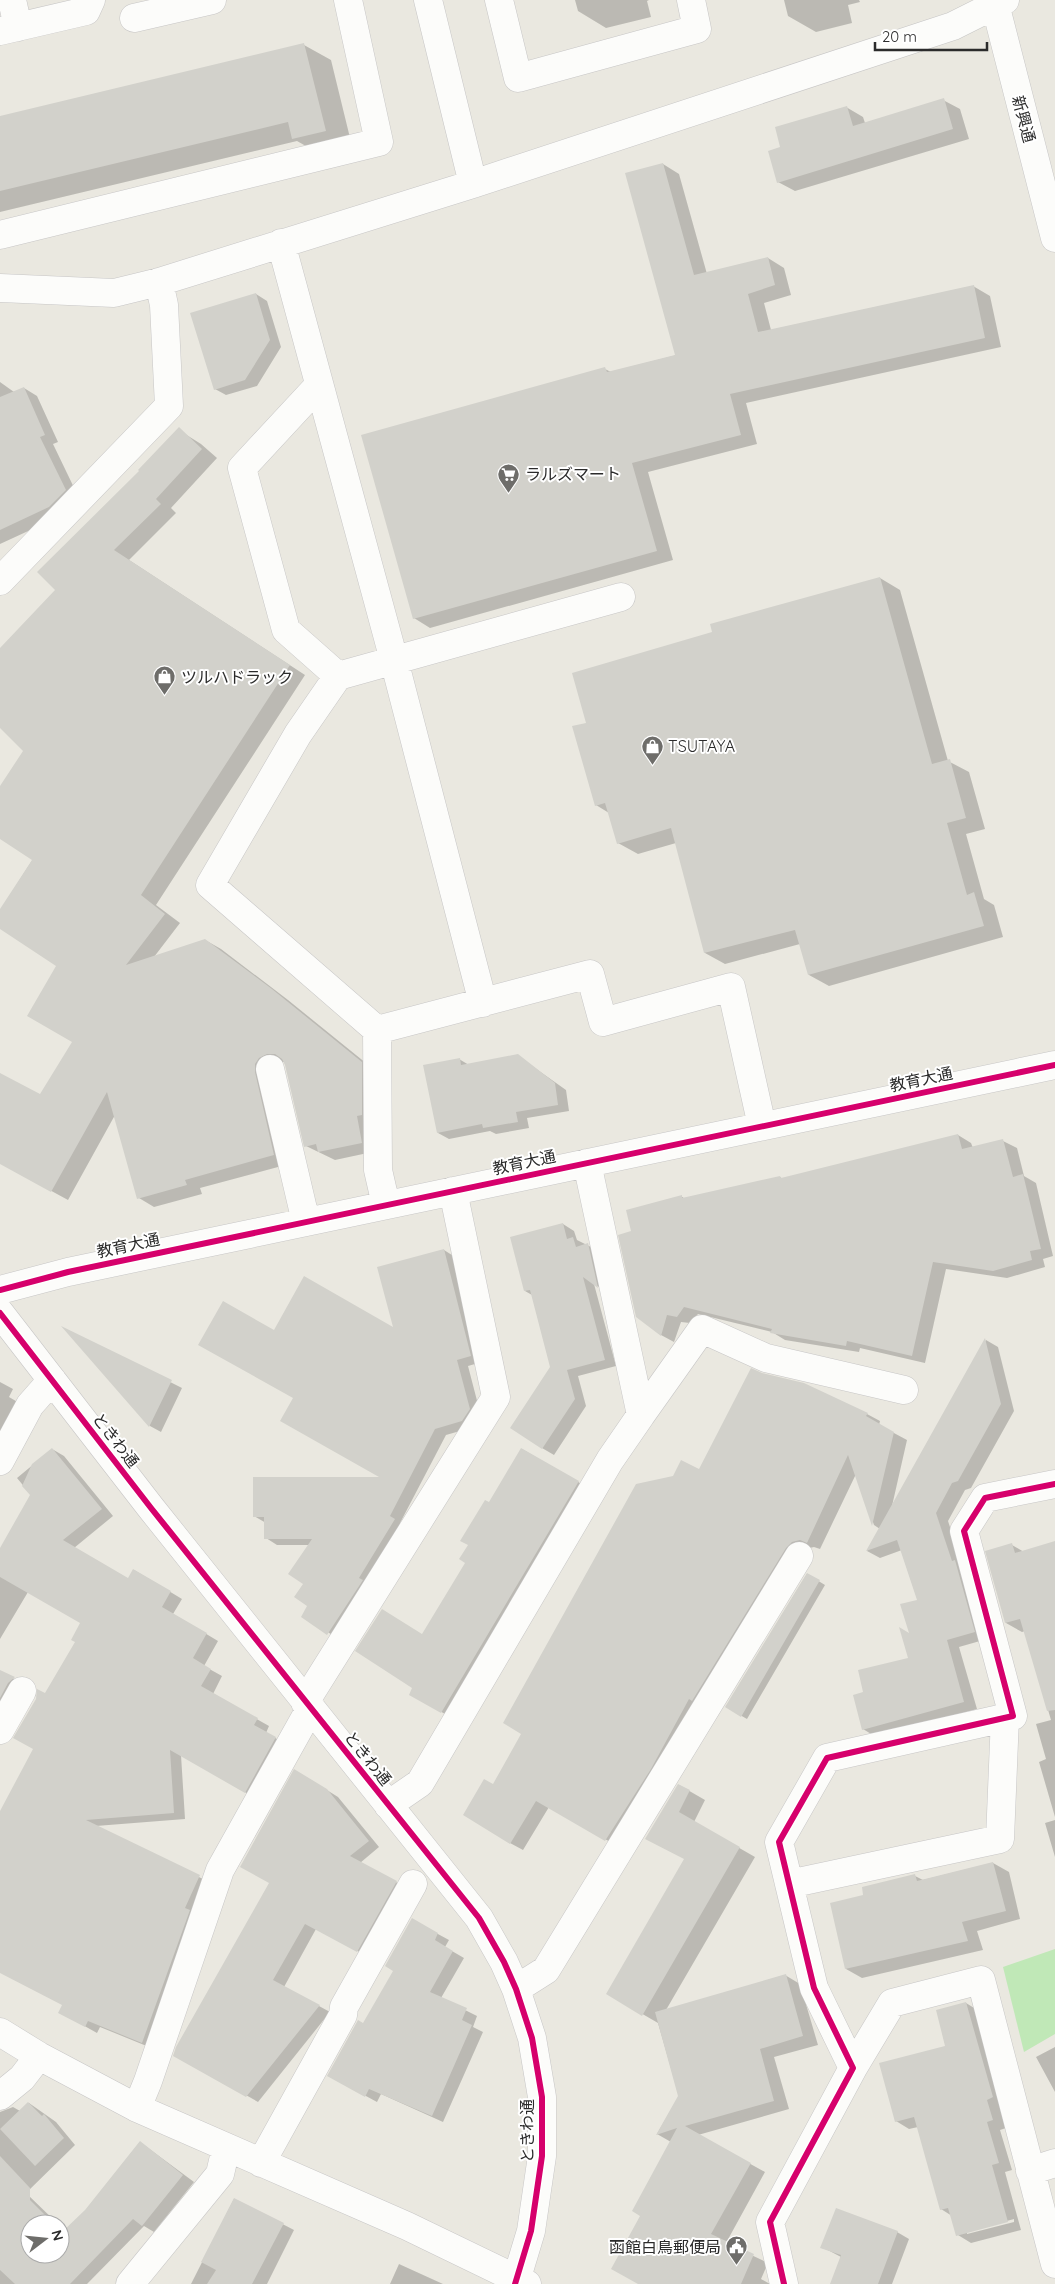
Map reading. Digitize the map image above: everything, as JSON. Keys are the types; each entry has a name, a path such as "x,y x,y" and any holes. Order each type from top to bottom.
{"street":[{"path":"12,0 9,29 86,11 91,0"},
{"path":"134,18 212,0"},
{"path":"0,235 379,142 348,0"},
{"path":"428,0 473,184"},
{"path":"500,0 518,78 697,29 691,0"},
{"path":"0,288 114,293 159,282 473,184 954,26 998,1"},
{"name":"新興通","path":"998,1 1055,238"},
{"path":"281,243 394,660 483,1003"},
{"path":"0,581 169,406 164,305 159,282"},
{"path":"319,385 242,468 286,630 338,676"},
{"path":"386,1206 378,1170 377,1030 210,884 298,734 338,676 621,596"},
{"path":"377,1030 590,974 602,1022 731,987 762,1126"},
{"name":"教育大通","path":"0,1290 68,1272 1055,1065"},
{"path":"270,1069 306,1222"},
{"path":"587,1163 641,1415"},
{"path":"137,2108 148,2082 206,1904 220,1870 308,1705 496,1397 453,1191"},
{"name":"ときわ通","path":"0,1313 308,1705 479,1918 504,1962 516,1989 532,2038 540,2087 542,2156 531,2231 520,2283"},
{"path":"388,1805 420,1783 610,1460 702,1329 766,1358 904,1390"},
{"path":"0,1461 30,1405 52,1380"},
{"path":"853,2068 814,1988 779,1842 827,1758 1014,1716 964,1531 985,1498 1055,1484"},
{"path":"516,1989 546,1970 799,1556"},
{"path":"0,1730 22,1691"},
{"path":"789,1884 1000,1839 1005,1717"},
{"path":"261,2163 343,2015 344,2006 413,1884"},
{"path":"784,2284 770,2222 853,2068 892,2003 981,1980 1042,2167 1055,2264"},
{"path":"0,2032 39,2056 137,2108 407,2226 520,2283"},
{"path":"0,2096 22,2078 39,2056"},
{"path":"130,2284 220,2174 226,2148"}],"green space":[{"path":"1055,1949 1055,2034 1024,2052 1003,1967"}],"building":[{"path":"304,43 326,131 292,139 288,122 0,191 0,116"},
{"path":"944,98 953,129 777,183 768,151 780,147 775,127 847,106 853,126"},
{"path":"663,163 694,275 768,257 775,285 748,294 758,332 974,285 985,338 730,394 741,435 632,463 657,551 413,619 361,435 605,367 607,372 675,355 625,173"},
{"path":"256,293 270,340 245,380 214,390 190,313"},
{"path":"24,387 45,435 40,437 66,490 49,507 0,530 0,397"},
{"path":"179,427 202,449 156,499 161,504 114,550 290,665 141,895 165,914 126,965 205,939 272,989 362,1062 362,1115 357,1116 362,1143 318,1152 316,1144 304,1147 285,1065 282,1059 275,1054 267,1054 259,1058 255,1064 255,1072 274,1155 185,1180 187,1185 137,1199 107,1092 51,1192 0,1164 0,1073 40,1094 72,1042 27,1016 56,966 0,929 0,909 32,860 0,839 0,786 23,751 0,728 0,648 55,590 37,572 139,471"},
{"path":"880,577 932,764 950,759 966,818 947,823 967,895 974,892 984,926 808,975 795,930 704,953 671,828 617,844 605,803 595,806 572,726 586,723 572,673 712,632 710,624"},
{"path":"518,1054 555,1083 558,1105 516,1112 518,1122 483,1128 482,1124 437,1133 423,1065 460,1058 461,1065"},
{"path":"958,1134 962,1149 1003,1139 1013,1177 1023,1174 1041,1249 1030,1251 1032,1260 993,1271 933,1262 912,1356 847,1341 846,1346 770,1333 772,1329 684,1307 677,1317 667,1315 661,1336 636,1317 618,1235 631,1231 626,1210 682,1195 682,1198 780,1176 781,1178"},
{"path":"563,1223 567,1239 573,1237 576,1247 588,1243 598,1288 583,1277 605,1360 567,1370 575,1399 542,1449 510,1428 550,1367 530,1290 524,1291 510,1237"},
{"path":"444,1249 471,1356 457,1360 470,1409 462,1421 435,1429 390,1516 395,1519 359,1578 363,1580 327,1635 301,1617 307,1606 294,1597 303,1584 288,1574 312,1539 264,1539 264,1517 253,1517 253,1477 379,1477 280,1421 293,1398 198,1345 223,1301 274,1330 304,1276 393,1327 377,1267"},
{"path":"61,1326 172,1380 149,1427"},
{"path":"985,1338 1001,1404 958,1481 952,1483 936,1513 952,1561 955,1560 975,1632 947,1640 964,1702 862,1730 853,1695 863,1692 858,1670 908,1658 899,1627 909,1633 900,1604 917,1600 897,1540 866,1551"},
{"path":"751,1368 762,1373 804,1383 868,1413 866,1416 894,1432 872,1526 848,1455 807,1543 800,1540 792,1542 786,1548 692,1701 689,1699 651,1769 605,1841 536,1801 510,1844 463,1815 484,1779 493,1784 521,1734 503,1723 636,1484 673,1476 681,1460 699,1469"},
{"path":"52,1448 102,1509 63,1540 128,1578 133,1569 171,1591 162,1607 207,1633 193,1658 211,1669 201,1686 258,1718 254,1725 276,1737 245,1793 170,1750 174,1813 86,1820 200,1875 185,1908 190,1910 142,2043 88,2021 85,2027 58,2013 62,2005 0,1973 0,1811 33,1749 13,1738 36,1699 37,1689 45,1693 75,1642 71,1640 80,1623 0,1577 0,1548 30,1495 22,1486 32,1464"},
{"path":"521,1448 579,1481 441,1713 409,1695 412,1688 355,1651 382,1609 422,1634 465,1563 459,1559 468,1545 460,1541 485,1500 489,1502"},
{"path":"1055,1541 1055,1710 1047,1711 1020,1619 1005,1623 985,1551 1012,1543 1015,1553"},
{"path":"807,1573 820,1580 741,1717 725,1707"},
{"path":"0,1670 15,1677 8,1683 0,1698"},
{"path":"294,1769 327,1789 369,1841 350,1856 397,1881 357,1952 305,1924 273,1980 320,2005 246,2097 173,2056 176,2047 269,1883 240,1867"},
{"path":"678,1784 690,1790 679,1812 740,1847 642,2016 606,1994 684,1859 645,1839"},
{"path":"993,1862 1006,1911 962,1922 968,1941 845,1969 830,1903 863,1895 862,1887 915,1874 917,1881"},
{"path":"412,1918 438,1933 435,1940 453,1951 430,1992 467,2008 462,2020 472,2025 432,2116 369,2089 365,2097 327,2076 358,2020 363,2023 393,1971 385,1966"},
{"path":"786,1974 803,2036 760,2049 774,2101 685,2126 751,2163 711,2234 754,2254 741,2284 638,2284 611,2269 640,2216 632,2211 677,2128 656,2135 678,2096 655,2012"},
{"path":"966,2002 993,2097 987,2100 993,2120 987,2122 999,2163 992,2165 1008,2222 956,2236 948,2208 940,2210 914,2117 895,2122 879,2063 945,2046 936,2010"},
{"path":"28,2102 42,2116 44,2114 64,2138 35,2166 0,2129"},
{"path":"140,2141 183,2175 142,2226 133,2219 70,2284 15,2284 0,2270 0,2156 30,2188 30,2200 44,2214 20,2214 20,2264 70,2264 70,2224 85,2210"},
{"path":"234,2198 284,2223 252,2284 207,2284 216,2270 201,2262"},
{"path":"836,2208 898,2231 878,2284 830,2284 841,2255 820,2248"}],"cycle path":[{"path":"0,1290 68,1272 1055,1065"},
{"path":"0,1313 151,1508 479,1918 504,1962 516,1989 532,2038 542,2097 542,2156 531,2231 515,2284"},
{"path":"784,2284 770,2222 853,2068 814,1988 779,1842 827,1758 1013,1716 964,1531 985,1498 1055,1484"}],"place":[{"name":"ラルズマート","path":"509,493"},
{"name":"ツルハドラック","path":"165,696"},
{"name":"TSUTAYA","path":"652,765"},
{"name":"函館白鳥郵便局","path":"737,2266"}]}
